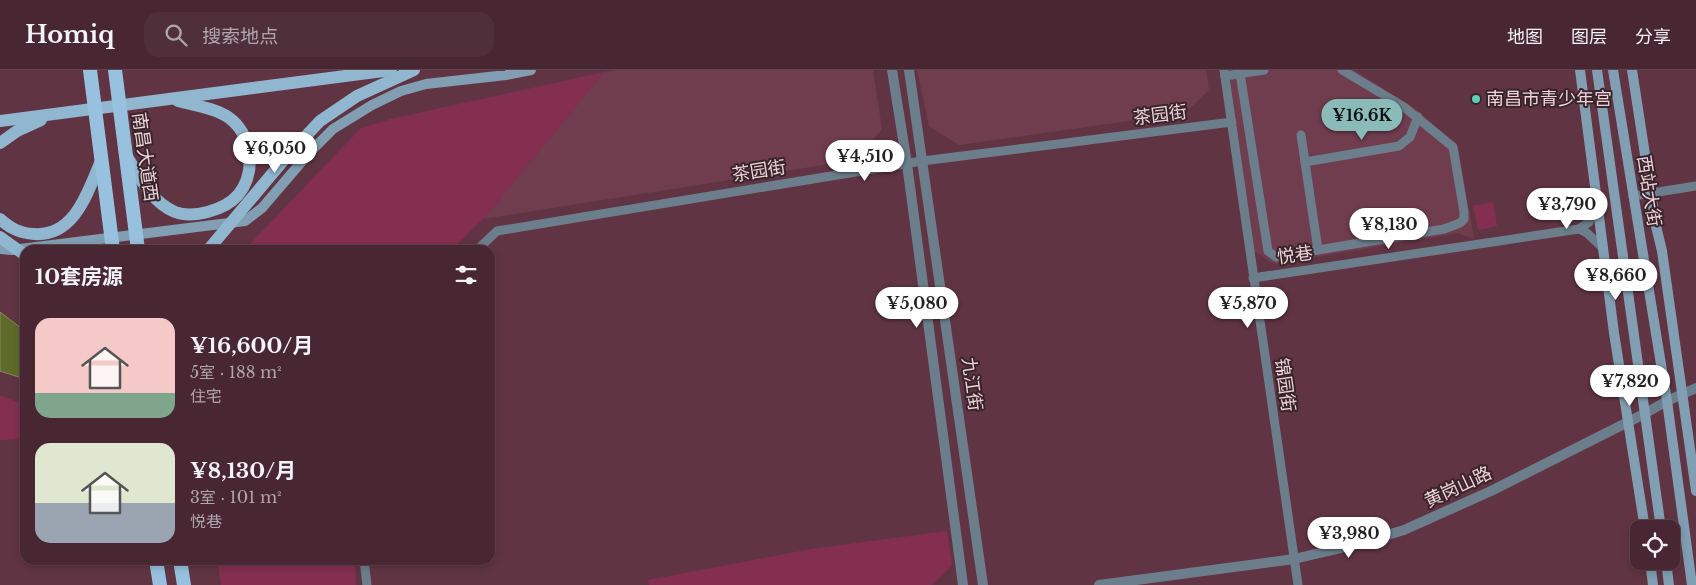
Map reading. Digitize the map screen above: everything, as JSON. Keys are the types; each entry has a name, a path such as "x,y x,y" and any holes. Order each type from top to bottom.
{"highway":[{"path":"90,70 112,245"},
{"name":"南昌大道西","path":"114,70 137,245"},
{"path":"157,565 160,585"},
{"path":"181,565 184,585"}],"main road":[{"path":"0,121 391,70"},
{"path":"212,245 288,155 320,122 356,96 414,70"},
{"path":"52,245 245,221 262,208 310,152 333,129 372,105 400,91 426,84 506,76 531,70"},
{"path":"1580,70 1614,333 1644,520"},
{"name":"西站大街","path":"1597,70 1660,520"},
{"name":"西站大街","path":"1613,70 1666,401 1692,585"},
{"path":"1632,70 1656,226 1662,251 1696,491"},
{"path":"126,155 147,189 159,202 175,212 188,214 205,213 221,207 237,196 245,183 249,165 249,146 241,130 228,117 205,108 169,99"},
{"path":"0,143 17,131 54,115"},
{"path":"0,219 18,232 36,234 54,232 65,225 78,211 101,160"},
{"path":"0,237 20,251"},
{"path":"0,249 20,249"},
{"path":"1651,570 1653,585"},
{"path":"1667,570 1669,585"}],"street":[{"name":"九江街","path":"892,70 907,164 963,585"},
{"name":"九江街","path":"909,70 983,585"},
{"path":"1225,73 1240,74 1264,70"},
{"path":"1240,74 1268,251 1276,257 1444,229 1460,223 1464,219 1464,212 1453,147 1404,106 1342,70"},
{"name":"锦园街","path":"1225,73 1298,585"},
{"path":"1305,162 1399,146 1410,137 1418,117"},
{"name":"茶园街","path":"482,245 497,230 922,161 1232,122"},
{"path":"1301,135 1318,250"},
{"path":"1633,196 1696,186"},
{"path":"1597,198 1589,222 1579,229 1587,233 1603,248"},
{"name":"悦巷","path":"1253,278 1579,229"},
{"name":"黄岗山路","path":"1100,585 1294,559 1354,545 1404,530 1490,491 1644,414 1666,401 1696,388"},
{"path":"365,565 367,585"}],"shaded area":[{"path":"616,70 873,70 882,129 855,160 483,219 604,72"},
{"path":"917,70 1206,70 1209,90 1185,113 959,145 929,126"},
{"path":"1229,70 1354,70 1416,109 1458,147 1474,239 1459,233 1274,264 1254,251"},
{"path":"604,72 483,219 456,245 249,245 361,128 391,119"},
{"path":"1493,202 1497,226 1478,230 1473,206"},
{"path":"0,312 20,327 20,377 0,371"},
{"path":"0,395 20,403 20,439 0,440"},
{"path":"947,531 952,565 932,585 649,585 648,580 811,549"},
{"path":"218,565 355,565 356,585 221,585"}],"place":[{"name":"南昌市青少年宫","path":"1476,99"}]}
